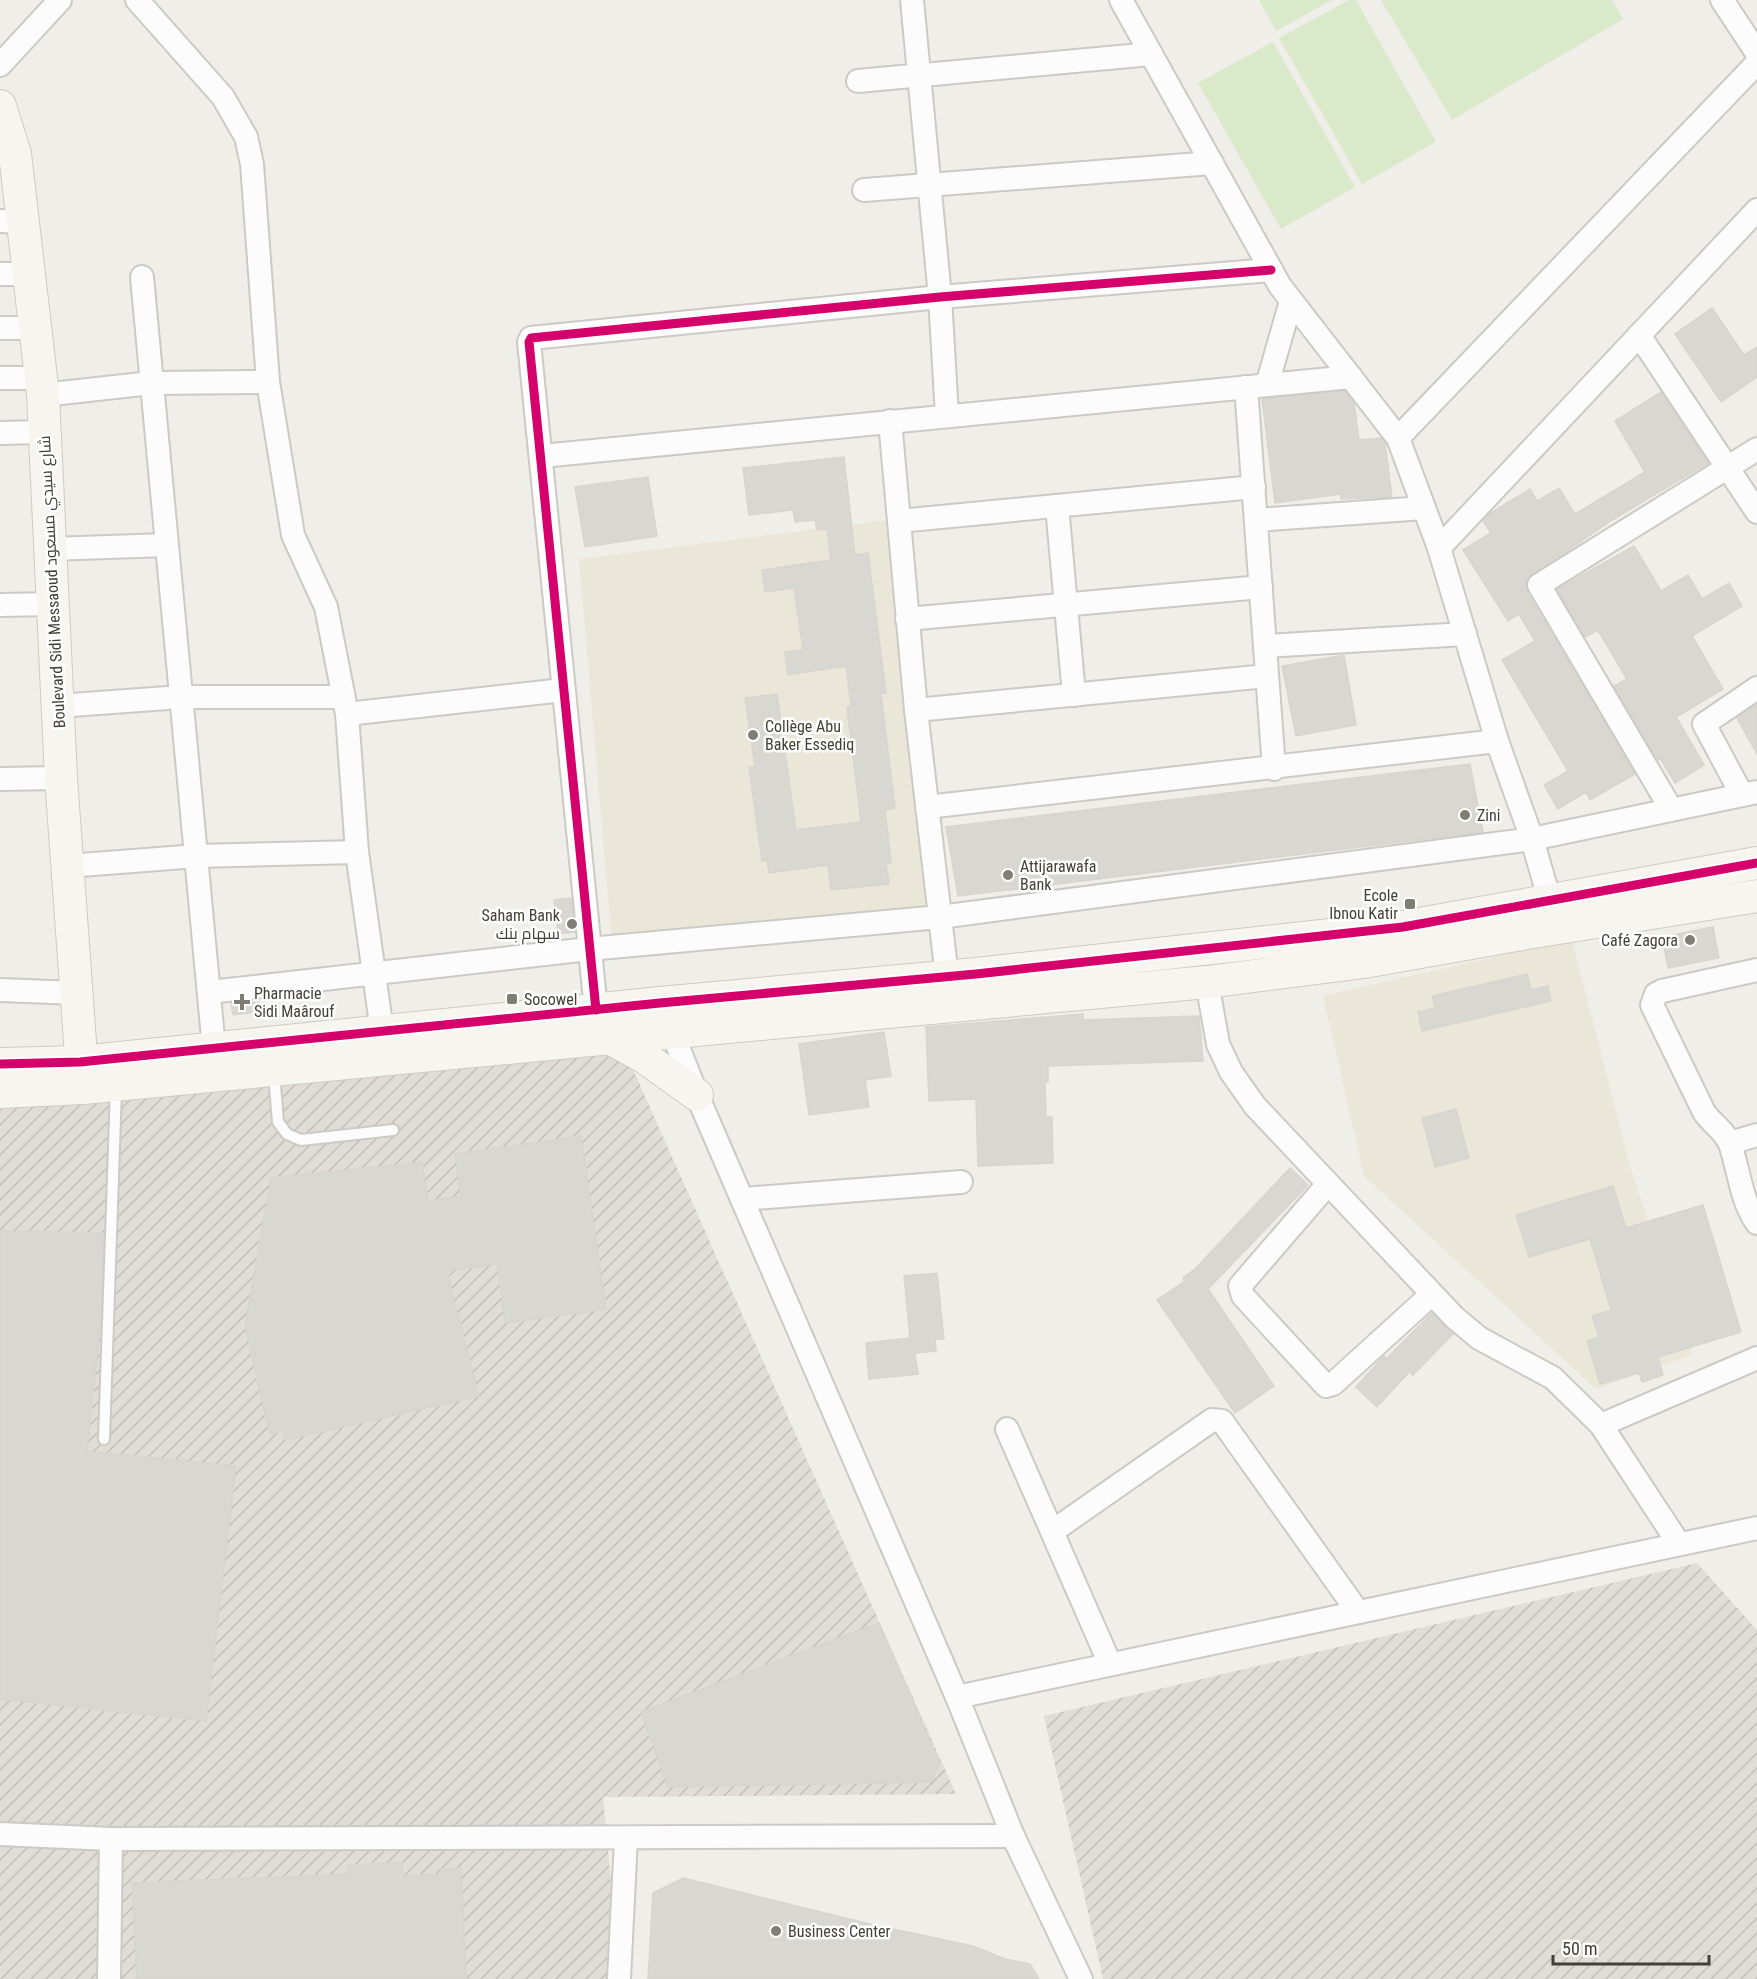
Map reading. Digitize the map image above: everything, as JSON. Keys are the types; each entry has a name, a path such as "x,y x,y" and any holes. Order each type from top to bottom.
{"street":[{"path":"0,65 60,0"},
{"path":"137,0 223,97 246,137 253,174 268,382 292,535 326,607 345,706 357,852 382,1031"},
{"path":"912,0 940,297 947,416"},
{"path":"1120,0 1291,302 1398,438 1439,548 1497,741 1532,839 1554,914"},
{"path":"1722,0 1757,53"},
{"path":"858,81 1151,54"},
{"path":"1398,438 1757,63"},
{"name":"Boulevard Sidi Messaoud شارع سيدي مسعود","path":"0,106 8,154 14,274 34,328 41,386 61,778 82,1075"},
{"path":"864,190 1212,163"},
{"path":"1439,548 1757,210"},
{"path":"602,1024 590,949 562,690 542,456 529,342 535,336 940,297 1271,270"},
{"path":"142,277 214,1049"},
{"path":"1274,769 1254,487 1257,386 1291,302"},
{"path":"0,328 34,328"},
{"path":"1639,335 1757,512"},
{"path":"542,456 1351,377"},
{"path":"0,378 41,386 268,382"},
{"path":"890,421 916,710 947,977"},
{"path":"0,433 44,432"},
{"path":"1671,809 1539,585 1757,449"},
{"path":"899,521 1254,487"},
{"path":"1057,506 1074,695"},
{"path":"1256,520 1424,508"},
{"path":"50,549 166,546"},
{"path":"907,619 1261,587"},
{"path":"0,605 53,604"},
{"path":"1264,646 1465,634"},
{"path":"916,710 1267,676"},
{"path":"210,992 590,949 940,917 1532,839 1749,794 1704,724 1757,688"},
{"path":"58,706 181,697 345,706 562,690"},
{"path":"927,807 1274,769 1497,741"},
{"path":"0,779 61,778"},
{"path":"68,866 197,856 357,852"},
{"path":"666,1017 1207,982 1364,962 1757,863"},
{"path":"0,1064 82,1075 117,1084 273,1070 947,977 1403,927 1757,896"},
{"path":"1757,970 1662,991 1652,999 1654,1011 1704,1112 1715,1127 1725,1134 1730,1143 1739,1179 1757,1223"},
{"path":"1207,982 1218,1044 1231,1072 1255,1106 1432,1294 1479,1338 1553,1378 1601,1425 1679,1544"},
{"path":"0,990 76,993"},
{"path":"666,1017 697,1095 957,1697 1013,1836 1081,1979"},
{"path":"0,1092 214,1049 382,1031 602,1024 697,1095"},
{"path":"1730,1143 1757,1135"},
{"path":"742,1199 961,1182"},
{"path":"1329,1184 1240,1286 1243,1296 1326,1386 1333,1384 1432,1294"},
{"path":"1601,1425 1757,1358"},
{"path":"1053,1531 1212,1420 1219,1419 1358,1612"},
{"path":"1007,1429 1110,1664"},
{"path":"957,1697 1757,1528"},
{"path":"0,1834 111,1839 1013,1836"},
{"path":"619,1979 626,1838"},
{"path":"109,1979 111,1839"}],"lane":[{"path":"273,1070 278,1122 294,1138 309,1139 393,1130"},
{"path":"104,1439 117,1084"}],"shaded area":[{"name":"Collège Abu Baker Essediq","path":"889,520 931,911 612,944 579,559"},
{"path":"1572,939 1629,1163 1692,1355 1596,1389 1364,1176 1323,996"},
{"path":"0,1055 627,1056 956,1794 603,1797 620,1979 0,1979"},
{"path":"1697,1563 1757,1630 1757,1979 1103,1979 1044,1716"}],"green space":[{"path":"1259,0 1332,0 1276,31"},
{"path":"1349,0 1356,0 1436,142 1362,184 1279,38"},
{"path":"1381,0 1612,0 1623,19 1452,120"},
{"path":"1273,42 1355,187 1281,229 1198,83"}],"building":[{"path":"1712,308 1744,355 1757,347 1757,377 1721,402 1675,334"},
{"path":"1345,391 1354,403 1359,440 1381,438 1385,443 1392,497 1341,499 1341,494 1275,503 1262,399"},
{"path":"1661,392 1708,463 1612,520 1527,579 1527,592 1635,774 1590,800 1586,792 1558,809 1544,785 1568,771 1502,660 1535,641 1519,614 1508,621 1463,550 1491,533 1483,521 1489,514 1530,489 1537,501 1559,488 1575,514 1645,472 1615,421"},
{"path":"844,457 855,555 868,553 886,693 881,694 895,808 885,810 891,863 886,863 889,884 831,890 828,865 769,873 767,860 762,861 749,767 755,767 745,698 777,694 796,830 861,822 847,707 851,706 846,666 788,675 785,652 803,650 794,588 765,592 762,570 831,560 827,529 817,530 815,520 795,522 793,510 749,515 743,468"},
{"path":"648,477 657,536 585,547 575,487"},
{"path":"1634,546 1661,591 1688,575 1702,599 1729,583 1742,606 1692,636 1723,689 1676,717 1704,765 1675,783 1660,758 1658,760 1614,686 1627,679 1598,630 1585,637 1557,589"},
{"path":"1344,655 1356,725 1296,736 1282,666"},
{"path":"1757,704 1757,754 1737,718"},
{"path":"1470,764 1483,832 958,896 946,827"},
{"path":"571,898 575,932 558,934 554,900"},
{"path":"1713,927 1719,958 1668,968 1662,937"},
{"path":"1527,974 1531,990 1548,986 1551,1001 1422,1031 1418,1012 1435,1008 1432,996"},
{"path":"258,1000 259,1012 233,1015 231,1003"},
{"path":"1083,1014 1083,1020 1199,1016 1203,1061 1048,1066 1048,1082 1045,1082 1046,1117 1052,1117 1053,1163 978,1166 976,1099 929,1101 926,1027"},
{"path":"884,1032 891,1076 865,1080 869,1107 809,1115 799,1044"},
{"path":"1456,1109 1469,1158 1435,1167 1422,1118"},
{"path":"581,1136 606,1309 505,1323 497,1264 447,1271 479,1396 285,1440 283,1431 270,1434 245,1326 271,1178 422,1162 428,1201 461,1196 455,1154"},
{"path":"1290,1168 1308,1185 1208,1289 1274,1386 1235,1413 1157,1300 1185,1281 1183,1278 1195,1269"},
{"path":"1613,1186 1626,1228 1703,1205 1741,1332 1658,1357 1663,1375 1642,1382 1639,1373 1600,1384 1587,1341 1599,1337 1592,1316 1611,1310 1590,1239 1529,1257 1516,1215"},
{"path":"0,1231 104,1233 100,1327 87,1451 236,1466 206,1721 0,1699"},
{"path":"937,1273 944,1339 935,1339 936,1351 915,1353 918,1374 869,1379 866,1343 910,1338 904,1276"},
{"path":"1432,1313 1453,1334 1413,1375 1409,1372 1377,1407 1356,1387 1384,1356 1386,1359"},
{"path":"879,1623 940,1764 931,1782 668,1787 641,1712"},
{"path":"402,1862 403,1876 441,1874 441,1869 461,1868 466,1979 137,1979 132,1883 348,1874 348,1865"},
{"name":"Business Center","path":"683,1878 874,1925 973,1946 1005,1959 1030,1964 1039,1979 648,1979 653,1893"}],"cycle path":[{"path":"596,1010 529,342 531,338 940,297 1271,270"},
{"path":"0,1064 80,1062 660,1003 976,974 1403,927 1757,863"}],"place":[{"name":"Collège Abu Baker Essediq","path":"753,735"},
{"name":"Zini","path":"1465,815"},
{"name":"Attijarawafa Bank","path":"1008,875"},
{"name":"Ecole Ibnou Katir","path":"1410,904"},
{"name":"Saham Bank سهام بنك","path":"572,924"},
{"name":"Café Zagora","path":"1690,940"},
{"name":"Socowel","path":"512,999"},
{"name":"Pharmacie Sidi Maârouf","path":"242,1002"},
{"name":"Business Center","path":"776,1931"}]}
